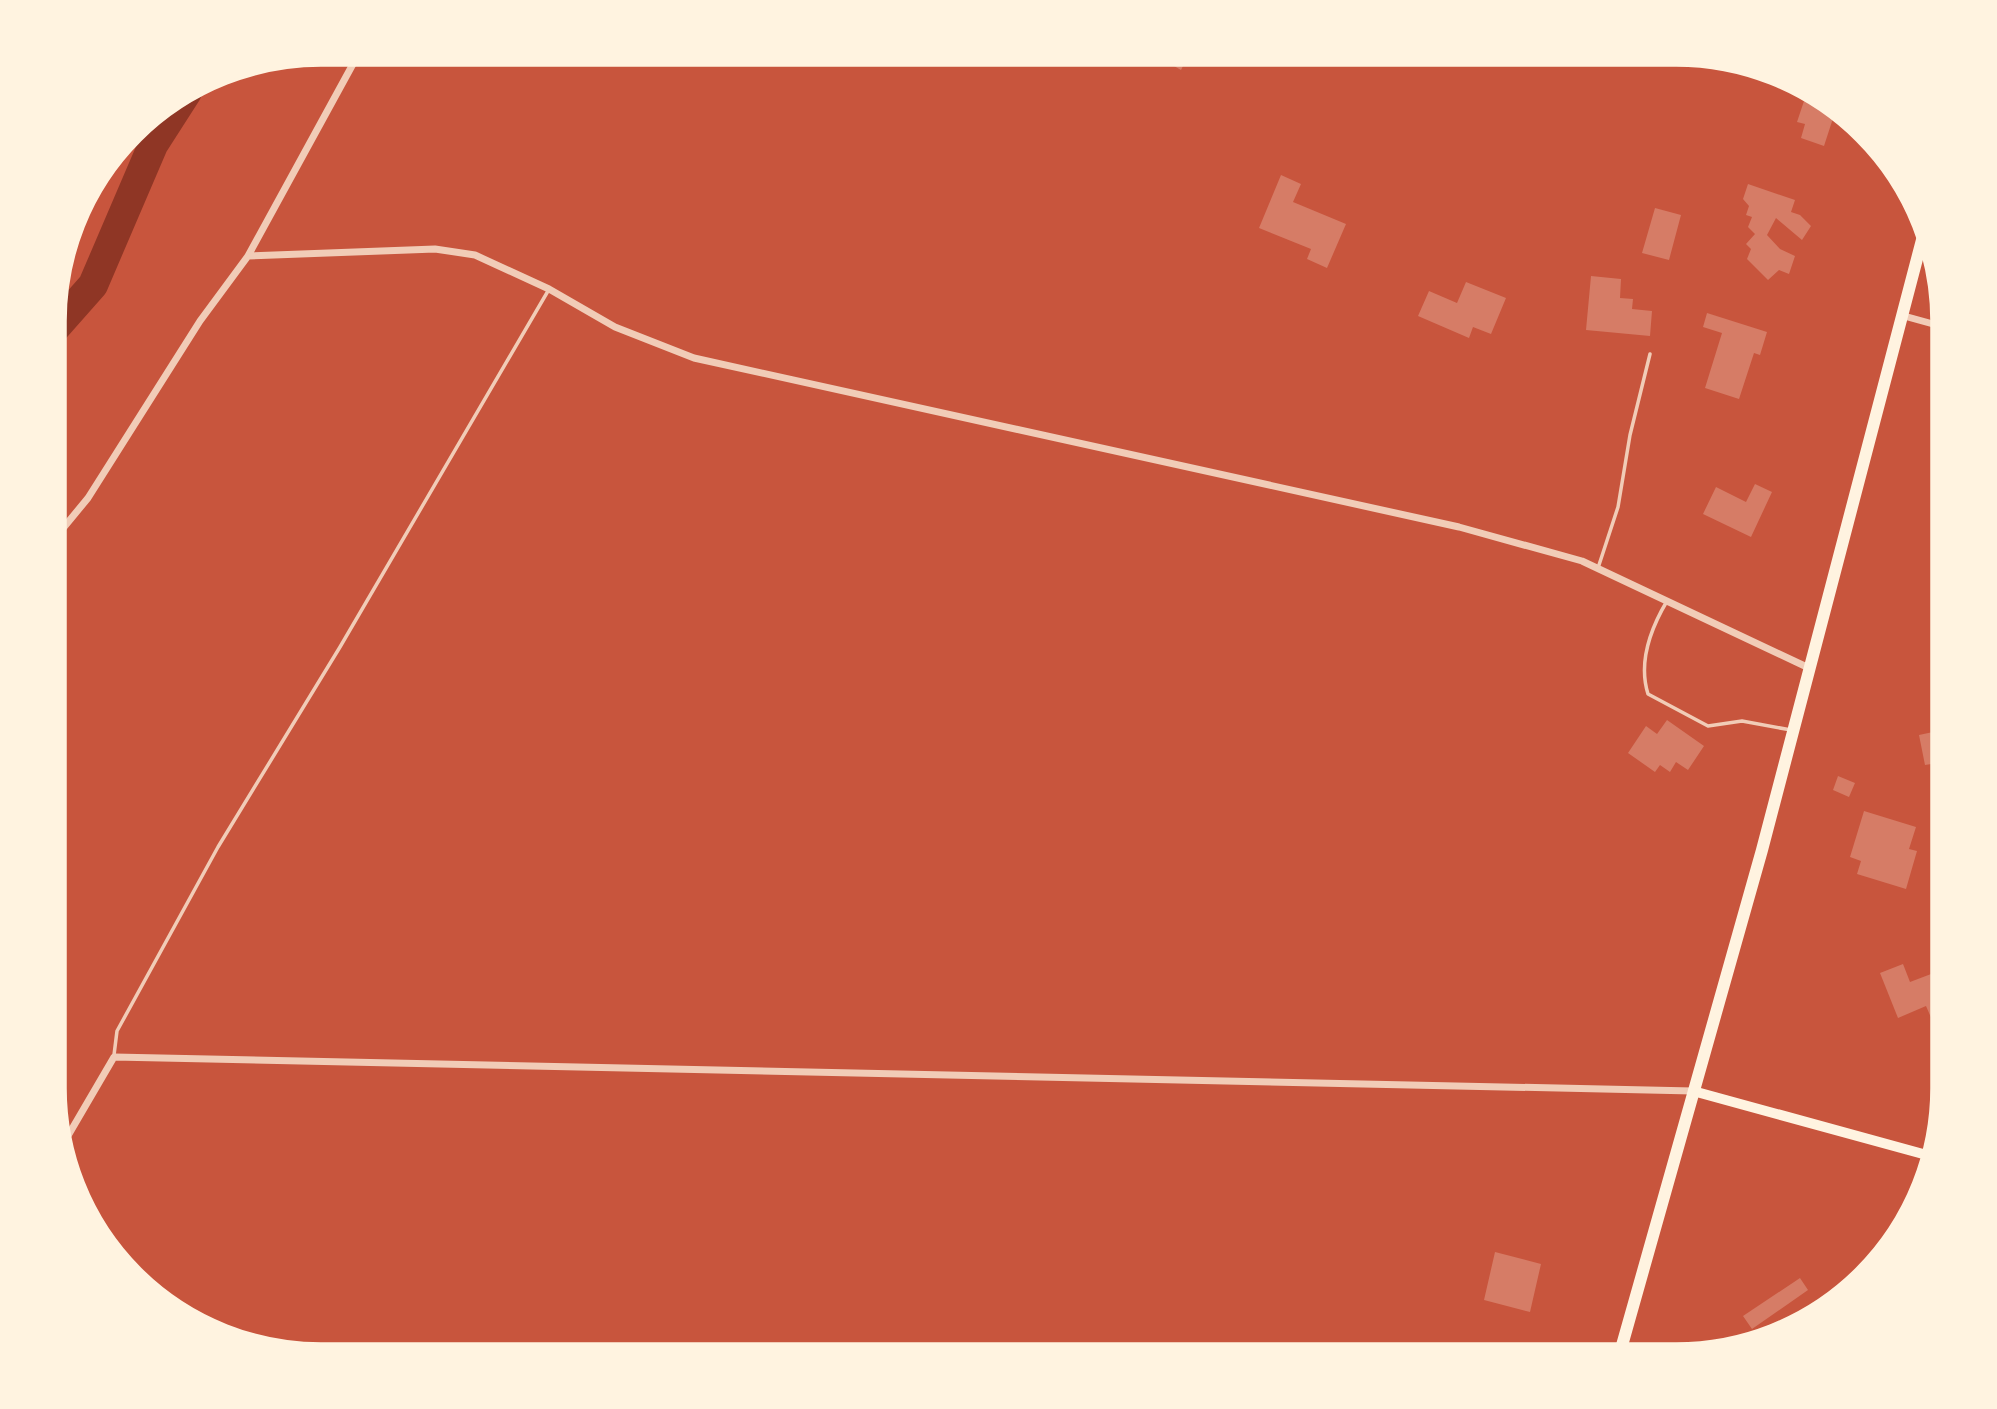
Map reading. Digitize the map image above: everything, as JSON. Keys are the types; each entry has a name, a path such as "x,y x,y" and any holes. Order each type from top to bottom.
{"main road":[{"path":"1622,1344 1793,731 1921,244"},
{"path":"1693,1091 1924,1154"}],"street":[{"path":"65,526 88,498 200,321 248,256 352,65"},
{"path":"248,256 435,249 475,255 549,289 615,327 694,358 1459,527 1582,561 1809,668"},
{"path":"1903,316 1932,324"},
{"path":"69,1134 114,1057 1693,1091"}],"lane":[{"path":"114,1057 117,1031 218,847 340,647 549,289"},
{"path":"1598,568 1618,507 1630,435 1650,354"},
{"path":"1667,601 1650,630 1644,681 1648,694 1708,726 1742,721 1793,731"}],"building":[{"path":"1804,101 1833,119 1824,146 1801,138 1805,124 1797,122"},
{"path":"1281,175 1301,184 1293,202 1346,224 1327,268 1307,259 1311,249 1259,228"},
{"path":"1748,184 1795,200 1791,212 1800,215 1811,226 1802,240 1776,218 1767,235 1780,249 1795,256 1789,274 1779,270 1768,280 1747,259 1751,249 1746,244 1755,234 1748,227 1752,217 1746,215 1749,206 1743,199"},
{"path":"1655,208 1681,215 1669,260 1642,253"},
{"path":"1591,276 1621,279 1620,298 1633,299 1632,309 1652,311 1650,336 1586,330"},
{"path":"1466,282 1506,298 1491,334 1473,327 1469,338 1418,316 1429,291 1457,303"},
{"path":"1707,313 1767,332 1760,355 1754,353 1739,399 1705,388 1722,333 1703,327"},
{"path":"1755,484 1772,492 1751,537 1703,514 1716,487 1746,502"},
{"path":"1667,720 1704,746 1688,770 1676,762 1670,772 1660,765 1655,772 1628,753 1646,726 1657,734"},
{"path":"1932,732 1932,764 1925,765 1919,735"},
{"path":"1838,776 1855,783 1849,797 1833,790"},
{"path":"1864,811 1916,827 1909,849 1917,851 1906,889 1857,874 1861,861 1850,857"},
{"path":"1903,964 1910,982 1932,974 1932,1020 1926,1006 1898,1018 1880,973"},
{"path":"1495,1252 1541,1264 1530,1312 1484,1300"},
{"path":"1800,1278 1808,1290 1752,1329 1743,1316"}],"waterway":[{"path":"65,317 93,285 153,145 176,110"}]}
